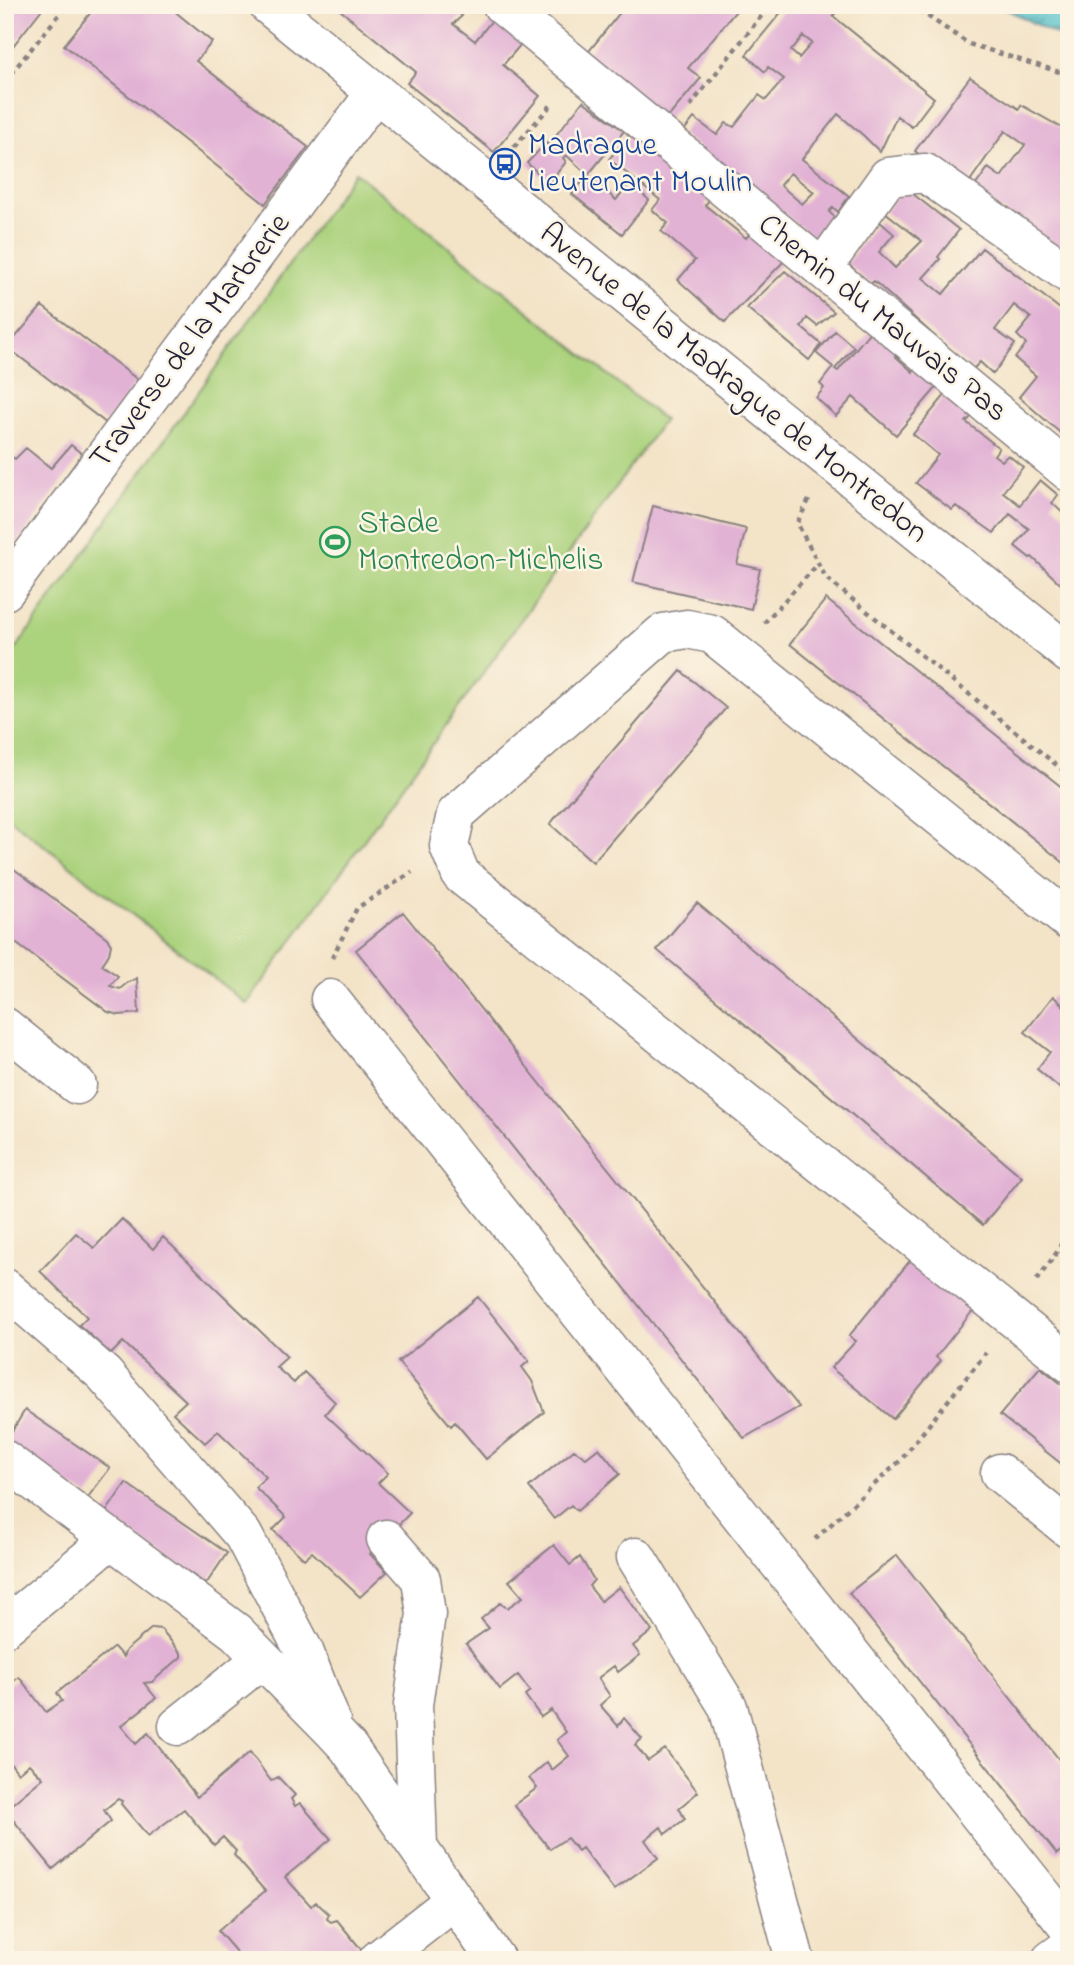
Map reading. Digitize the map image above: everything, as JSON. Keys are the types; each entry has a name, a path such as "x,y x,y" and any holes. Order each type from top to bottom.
{"street":[{"name":"Avenue de la Madrague de Montredon","path":"268,5 1069,654"},
{"name":"Chemin du Mauvais Pas","path":"502,5 1069,472"},
{"name":"Traverse de la Marbrerie","path":"5,591 376,92"},
{"path":"822,269 888,177 925,173 1069,274"},
{"path":"1069,921 712,634 687,629 663,633 456,814 449,846 461,875 1069,1363"},
{"path":"330,999 1069,1928"},
{"path":"5,1027 77,1085"},
{"path":"5,1288 11,1290 104,1374 243,1535 304,1651 335,1733"},
{"path":"5,1460 236,1632 348,1747 496,1960"},
{"path":"1000,1473 1069,1529"},
{"path":"5,1627 111,1539"},
{"path":"386,1539 421,1579 426,1614 413,1705 418,1846"},
{"path":"636,1558 728,1707 795,1960"},
{"path":"178,1726 262,1659"},
{"path":"378,1960 455,1900"},
{"path":"1051,1960 1069,1947"}],"path":[{"path":"5,80 66,5"},
{"path":"664,139 770,5"},
{"path":"911,5 969,44 1069,75"},
{"path":"514,147 581,70"},
{"path":"828,461 797,523 826,578 1069,775"},
{"path":"736,654 818,564"},
{"path":"330,999 331,960 356,908 449,846"},
{"path":"783,1568 901,1461 1011,1318 1057,1252 1069,1229"}],"green space":[{"name":"Stade Montredon-Michelis","path":"355,172 664,420 247,1004 5,815 5,664"}],"water":[{"path":"998,5 1069,5 1069,41 1067,40"}],"building":[{"path":"5,5 45,5 5,56"},
{"path":"97,5 167,5 212,42 196,61 308,147 265,204 64,45"},
{"path":"334,5 450,5 462,16 453,24 475,41 494,18 522,43 503,65 540,96 494,152 407,83 416,72"},
{"path":"626,5 741,5 688,68 701,78 665,121 585,56"},
{"path":"787,5 842,5 833,16 934,98 912,127 897,116 880,152 838,114 802,159 849,196 838,212 833,207 829,212 840,222 825,246 681,134 694,118 717,135 726,123 734,127 759,95 766,100 784,79 768,67 765,72 746,55","holes":["803,36 812,43 799,58 791,51","790,173 814,192 802,204 780,185"]},
{"path":"970,77 1019,109 1021,105 1064,129 1069,123 1069,259 973,189 988,168 1001,177 1025,145 1005,131 965,188 915,151"},
{"path":"583,101 624,131 588,175 566,155 563,158 566,162 549,183 527,163 546,143 548,145"},
{"path":"629,135 710,199 705,205 746,238 752,231 786,259 725,322 678,280 695,260 661,231 668,223 652,210 660,200 609,159"},
{"path":"588,175 616,200 630,183 649,200 622,234 572,194"},
{"path":"904,187 959,230 938,257 940,259 923,278 943,294 982,248 1069,316 1069,435 1066,438 1019,397 1036,376 1015,358 1026,344 1017,335 1031,318 1014,305 995,330 1015,344 993,374 980,362 972,370 874,281 870,284 847,263 879,221 894,234 879,252 895,268 922,241 885,212"},
{"path":"785,271 834,312 817,326 807,318 801,327 821,344 809,360 747,308"},
{"path":"42,306 138,380 106,423 7,347"},
{"path":"872,329 898,353 895,356 913,372 916,368 937,387 896,435 853,397 836,416 816,398 824,388 820,384 833,367 816,353 835,331 854,347 835,369 838,371"},
{"path":"946,394 971,417 966,422 999,448 994,455 1002,461 1008,455 1023,467 1003,492 1020,505 1040,480 1058,495 1052,503 1067,517 1064,520 1069,524 1069,592 1032,557 1015,546 1029,529 1010,514 994,533 956,506 952,510 916,483 938,455 913,434"},
{"path":"71,445 82,454 5,560 5,452 15,459 26,448 51,468"},
{"path":"653,506 746,529 737,564 760,569 751,609 633,582"},
{"path":"826,599 1069,793 1069,867 790,644"},
{"path":"681,671 726,708 593,862 550,824"},
{"path":"14,869 107,938 111,945 102,965 118,976 110,986 120,989 137,978 139,1013 119,1015 108,1012 5,935 5,880"},
{"path":"697,903 1022,1177 983,1225 657,950"},
{"path":"403,912 799,1407 744,1438 356,950"},
{"path":"1053,996 1064,1006 1069,1001 1069,1096 1037,1069 1050,1052 1025,1032"},
{"path":"122,1219 153,1249 163,1237 287,1357 276,1367 294,1383 304,1372 335,1402 325,1414 388,1473 378,1483 410,1513 370,1554 387,1572 360,1597 312,1552 304,1559 273,1530 286,1517 255,1487 266,1477 218,1431 205,1443 173,1413 186,1401 123,1342 111,1354 79,1325 87,1317 40,1271 76,1233 94,1248"},
{"path":"913,1257 975,1308 936,1357 941,1361 893,1419 831,1368 856,1341 849,1336"},
{"path":"478,1297 529,1361 522,1367 532,1381 544,1412 486,1459 455,1422 451,1426 398,1362"},
{"path":"1040,1367 1069,1390 1069,1470 1000,1415"},
{"path":"25,1410 110,1468 88,1497 5,1443"},
{"path":"599,1448 620,1474 577,1511 571,1505 554,1519 529,1487 574,1450 586,1458"},
{"path":"126,1483 227,1553 206,1584 104,1515"},
{"path":"554,1545 570,1565 580,1557 594,1580 589,1586 601,1601 619,1587 652,1631 633,1646 640,1655 618,1672 614,1666 598,1678 610,1696 600,1705 618,1726 624,1718 642,1739 635,1745 648,1761 665,1749 698,1792 679,1808 685,1819 665,1834 661,1827 645,1840 658,1858 614,1890 582,1848 578,1851 567,1838 550,1849 514,1805 537,1788 529,1778 547,1762 552,1770 569,1756 557,1740 566,1732 551,1710 541,1717 525,1695 530,1691 518,1675 500,1689 466,1644 489,1628 481,1619 500,1603 507,1608 523,1597 509,1581"},
{"path":"897,1555 1069,1772 1069,1844 1057,1854 849,1593"},
{"path":"152,1628 161,1629 181,1653 181,1657 152,1682 144,1683 156,1698 121,1726 136,1744 148,1733 197,1797 250,1752 271,1781 278,1777 295,1795 291,1799 295,1806 300,1803 331,1839 285,1877 311,1906 316,1902 329,1914 327,1919 331,1922 337,1920 365,1954 358,1960 243,1960 218,1931 265,1891 234,1855 236,1851 223,1837 214,1845 184,1809 148,1836 118,1799 104,1810 111,1821 53,1869 5,1810 43,1778 29,1764 18,1773 5,1756 5,1688 19,1677 46,1712 62,1701 57,1693 114,1647 123,1657 126,1650"}],"place":[{"name":"Madrague Lieutenant Moulin","path":"505,164"},
{"name":"Stade Montredon-Michelis","path":"335,542"}]}
